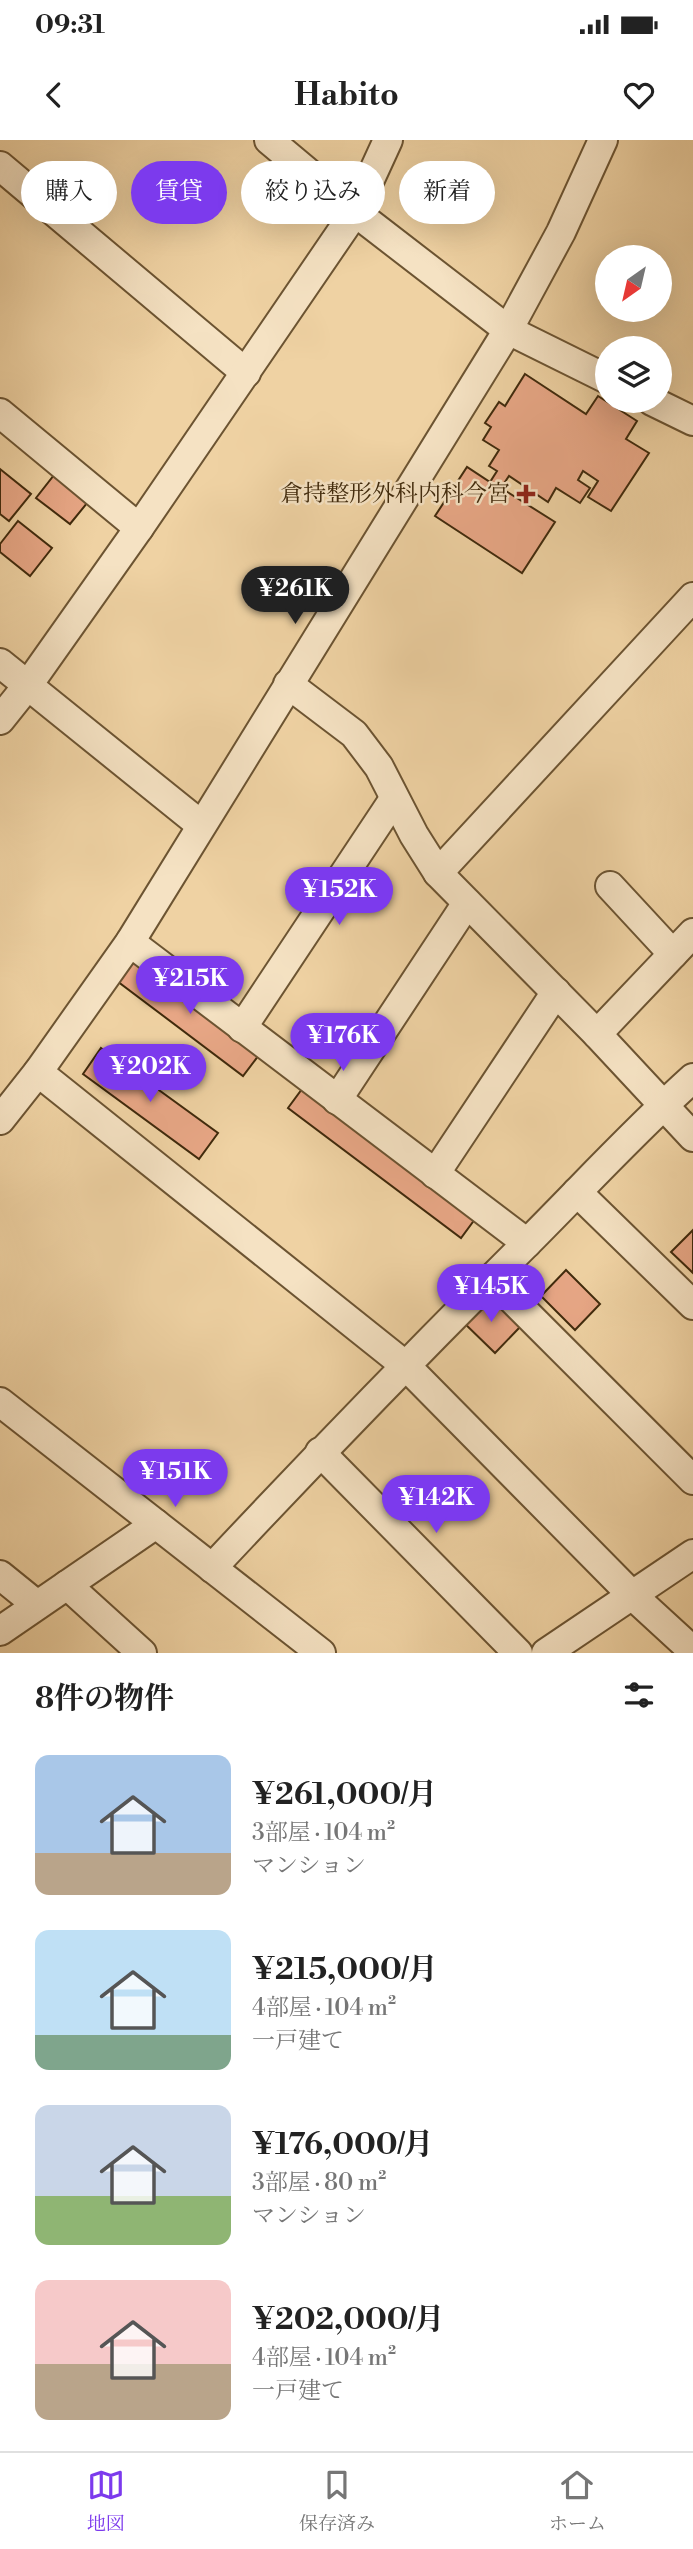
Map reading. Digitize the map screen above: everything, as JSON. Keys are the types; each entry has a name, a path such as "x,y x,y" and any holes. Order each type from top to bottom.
{"street":[{"path":"269,140 294,161"},
{"path":"378,161 388,140"},
{"path":"0,1120 38,1072 130,942 508,330 561,232 603,140"},
{"path":"0,166 246,373"},
{"path":"0,719 28,685 139,528 347,224"},
{"path":"371,224 508,330 595,373"},
{"path":"672,411 693,421"},
{"path":"0,413 139,528"},
{"path":"438,873 693,597"},
{"path":"0,663 201,825"},
{"path":"288,684 354,734 379,767 414,835 438,873 597,1034 693,1137"},
{"path":"242,1028 394,799"},
{"path":"610,886 673,954"},
{"path":"337,1100 467,903"},
{"path":"597,1034 693,933"},
{"path":"130,942 527,1243"},
{"path":"435,1174 556,992"},
{"path":"38,1072 406,1366 632,1595 693,1651"},
{"path":"212,1568 320,1452 662,1105 693,1078"},
{"path":"577,1192 693,1305"},
{"path":"492,1278 693,1480"},
{"path":"0,1402 321,1653"},
{"path":"320,1452 517,1653"},
{"path":"0,1631 156,1524"},
{"path":"546,1653 693,1554"},
{"path":"0,1575 37,1605"},
{"path":"67,1585 142,1653"}],"building":[{"path":"525,374 586,414 595,400 595,413 625,413 637,421 626,439 649,453 611,511 588,497 598,481 583,471 578,480 590,488 580,503 556,488 548,502 509,476 501,488 555,522 522,573 435,516 467,467 490,482 497,471 489,466 499,450 483,440 491,427 485,423 499,402 505,406"},
{"path":"0,469 31,494 9,521 0,514"},
{"path":"58,470 92,497 70,524 36,498"},
{"path":"18,521 52,548 30,576 0,552 0,544"},
{"path":"136,956 262,1051 243,1076 117,981"},
{"path":"101,1048 218,1133 199,1159 83,1074"},
{"path":"305,1085 478,1215 461,1238 288,1108"},
{"path":"693,1230 693,1273 671,1252"},
{"path":"566,1270 600,1304 575,1330 541,1296"},
{"path":"486,1294 520,1327 495,1353 461,1320"}],"place":[{"name":"倉持整形外科内科今宮","path":"526,494"}]}
